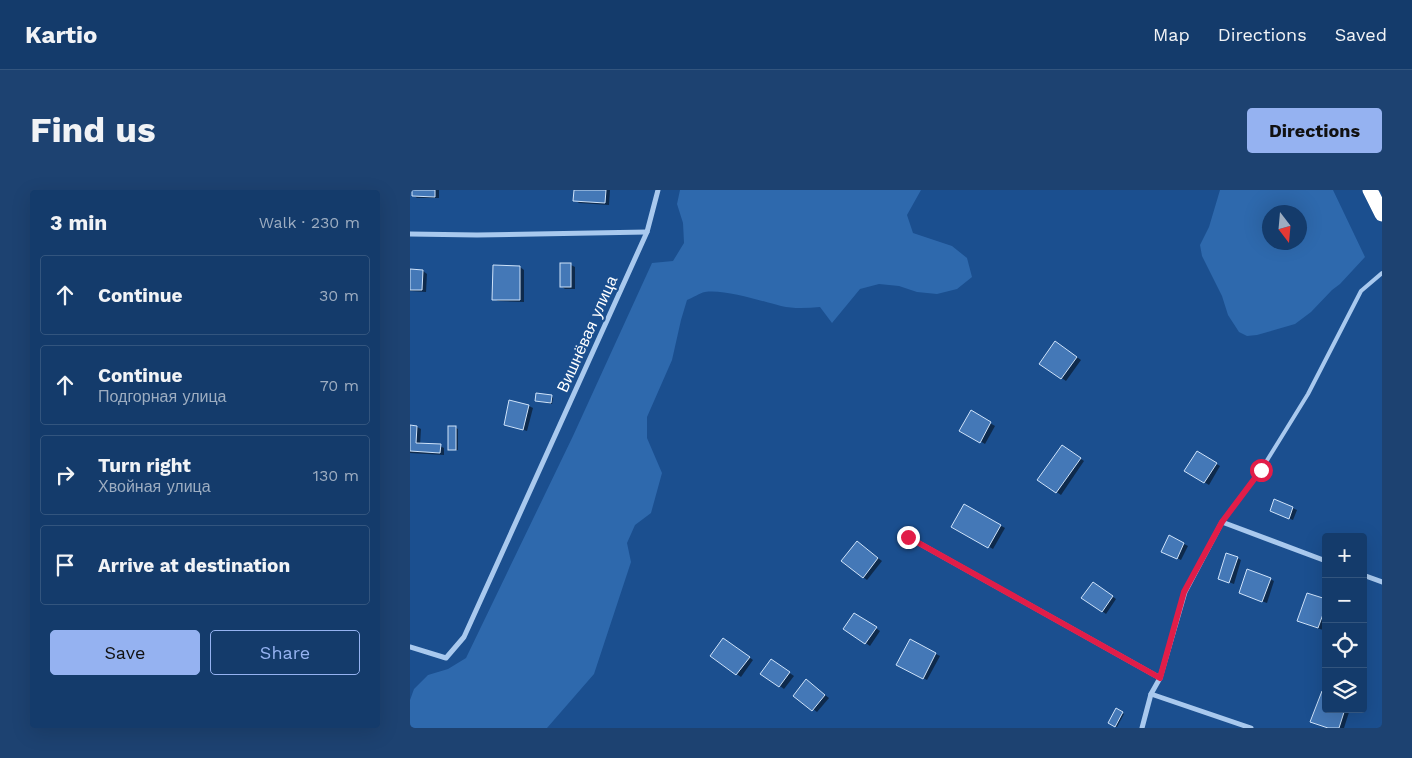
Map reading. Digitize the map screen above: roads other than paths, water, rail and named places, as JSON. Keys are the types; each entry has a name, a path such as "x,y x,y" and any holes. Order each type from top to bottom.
{"highway":[{"path":"1370,190 1382,214"}],"street":[{"name":"Вишнёвая улица","path":"410,647 446,658 464,637 646,232 658,190"},
{"path":"410,234 477,235 646,232"},
{"path":"1142,728 1151,694 1160,678 1184,592 1222,522 1322,560"},
{"path":"908,537 1160,678"},
{"path":"1367,576 1382,582"},
{"path":"1151,694 1250,728"}],"lane":[{"path":"1222,522 1261,470 1302,402 1362,291 1382,273"}]}
